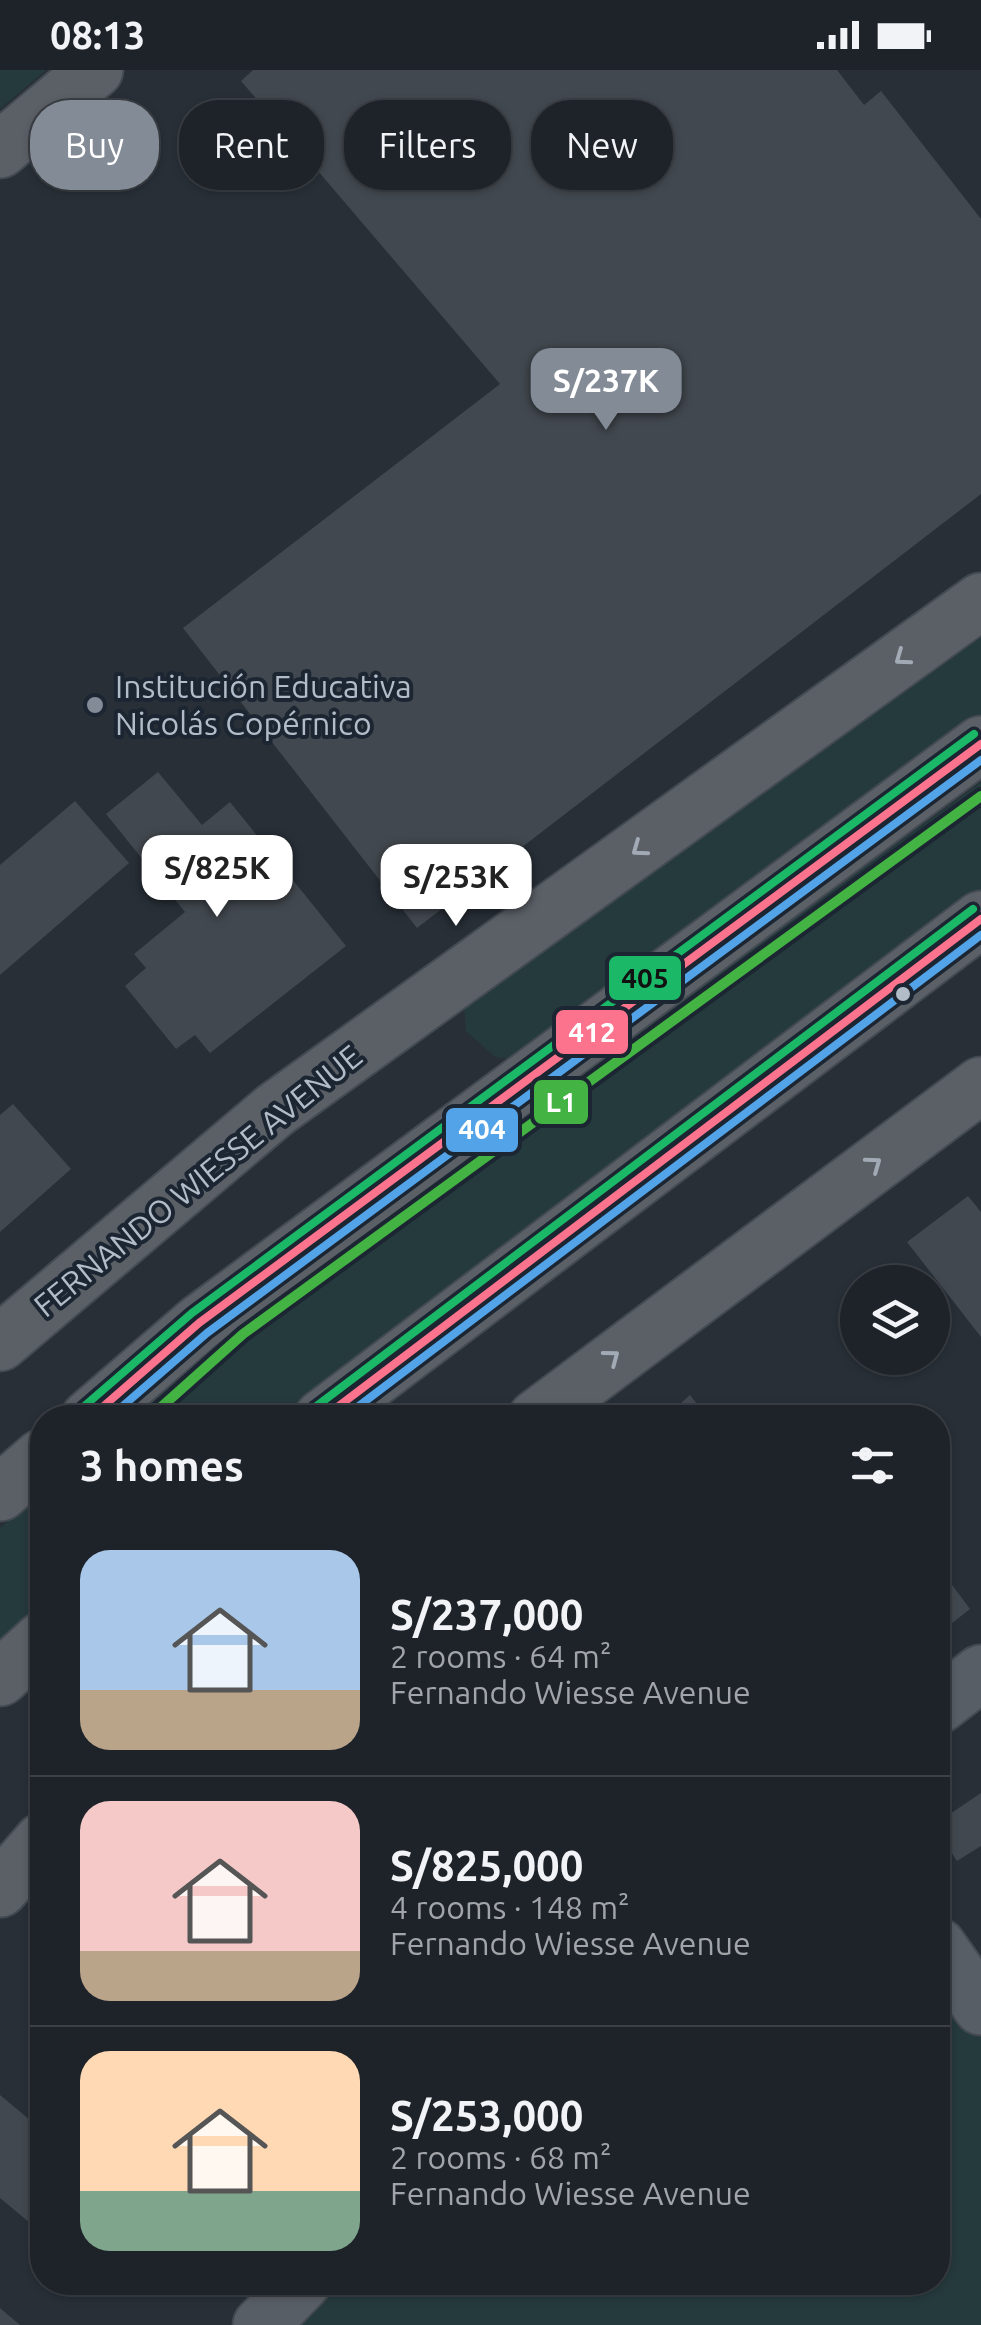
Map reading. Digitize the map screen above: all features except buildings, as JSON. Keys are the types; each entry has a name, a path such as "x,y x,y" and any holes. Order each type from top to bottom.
{"main road":[{"path":"0,150 95,70"},
{"name":"FERNANDO WIESSE AVENUE","path":"0,1342 275,1110 981,601"},
{"path":"103,1405 198,1323 981,744"},
{"path":"339,1405 981,919"},
{"path":"553,1405 981,1084"},
{"path":"0,1493 30,1467"},
{"path":"0,1678 30,1651"},
{"path":"0,1889 30,1855"}],"street":[{"path":"950,1697 981,1673"},
{"path":"950,1963 981,2007"},
{"path":"261,2325 290,2295"}],"green space":[{"path":"0,70 46,70 0,109"},
{"path":"981,630 981,722 521,1060 495,1057 466,1031 464,1007"},
{"path":"981,782 981,895 301,1405 141,1405 208,1345"},
{"path":"30,1502 30,1619 0,1648 0,1528"},
{"path":"950,1964 981,2008 981,2325 261,2325 291,2295 950,2295"}],"transit line":[{"name":"405","path":"86,1405 192,1313 974,734"},
{"name":"412","path":"105,1405 199,1323 981,744"},
{"name":"404","path":"124,1405 207,1333 981,760"},
{"name":"L1","path":"164,1405 243,1334 981,796"},
{"name":"405","path":"318,1405 973,909"},
{"name":"412","path":"340,1405 981,919"},
{"name":"404","path":"360,1405 981,935"}],"place":[{"name":"Institución Educativa Nicolás Copérnico","path":"95,705"}]}
